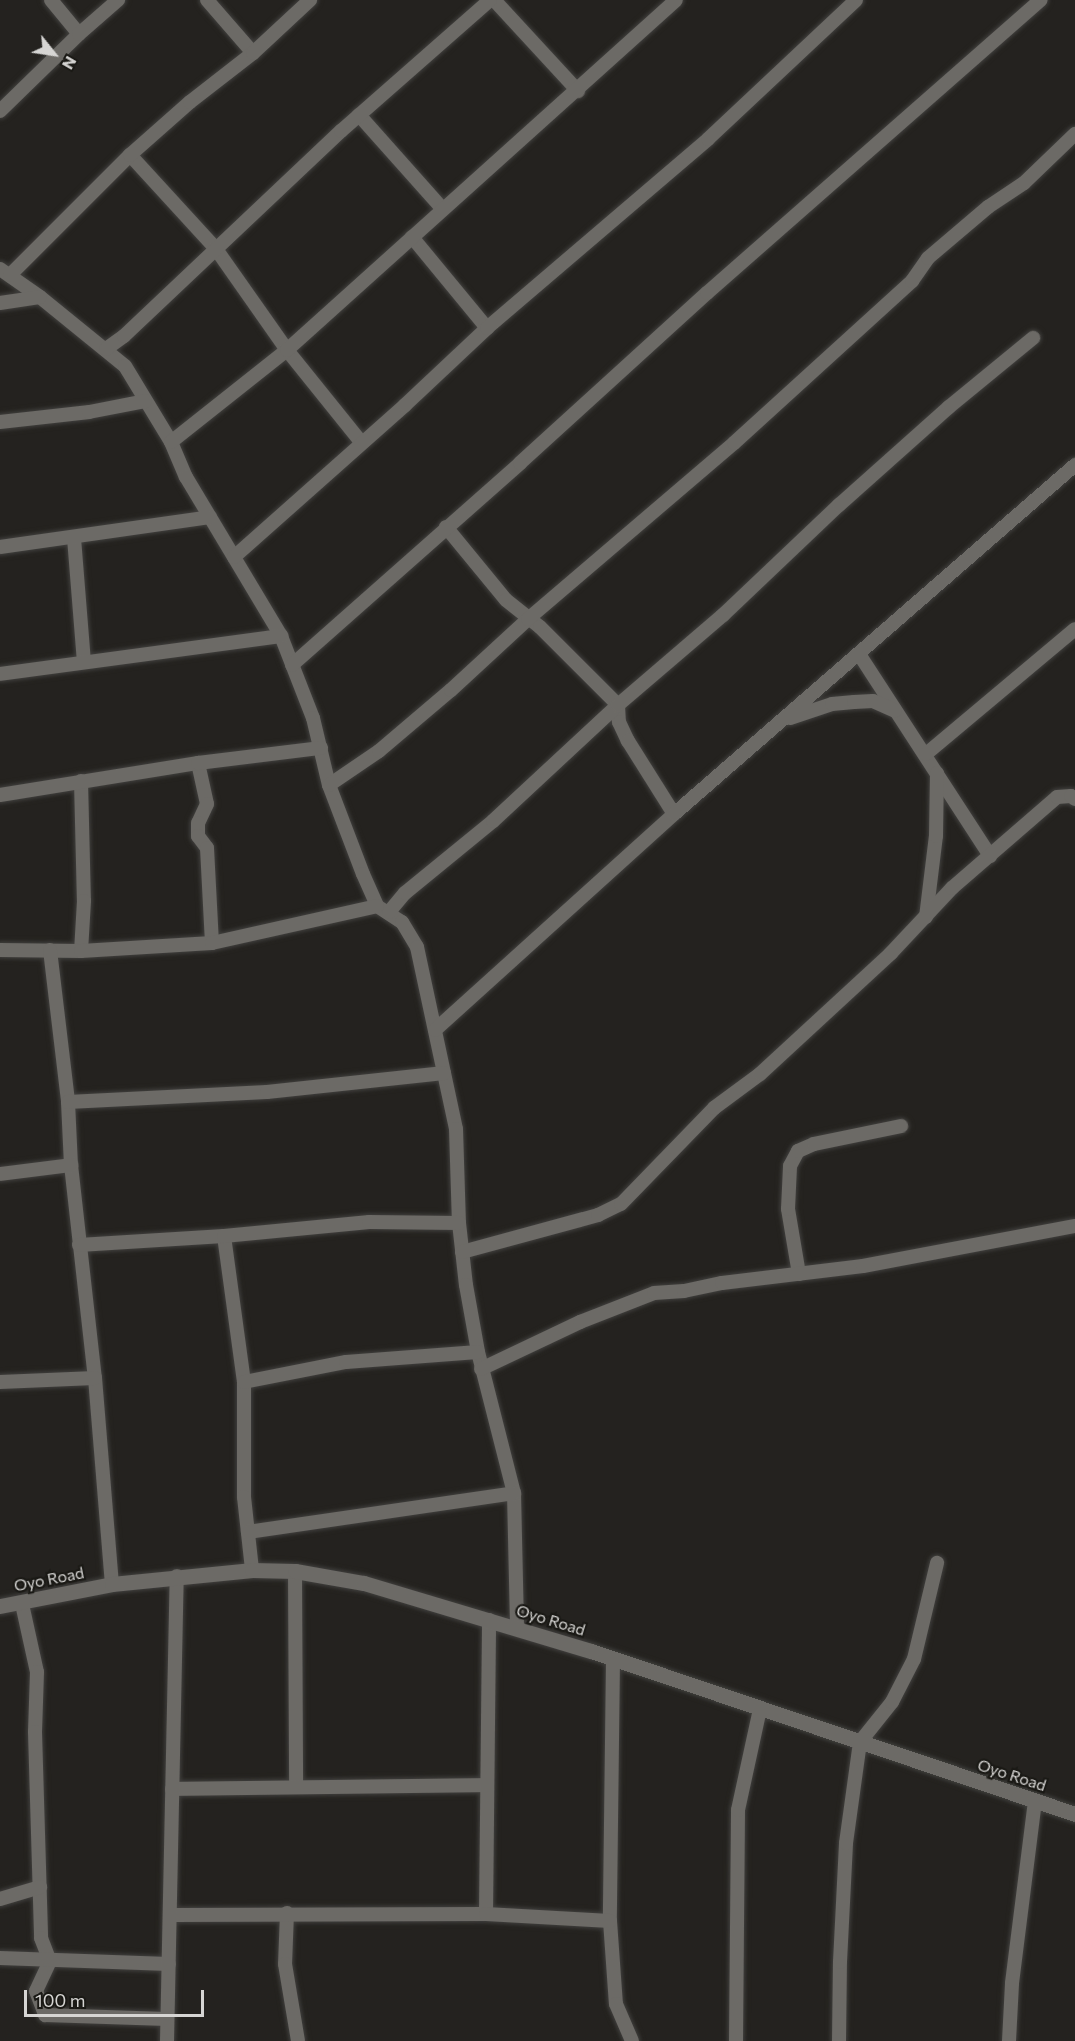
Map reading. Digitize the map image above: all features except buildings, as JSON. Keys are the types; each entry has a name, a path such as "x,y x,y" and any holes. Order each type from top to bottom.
{"street":[{"path":"51,0 79,34"},
{"path":"0,111 79,34 118,0"},
{"path":"207,0 253,53"},
{"path":"310,0 253,53 190,102 5,272 106,348 125,366 171,442 186,477 281,636 321,748 329,785 383,909 402,922 417,947 456,1129 459,1223 478,1352 514,1493 517,1629"},
{"path":"106,348 124,336 359,115 492,0 578,91"},
{"path":"171,442 287,350 442,208 578,91 676,0"},
{"path":"234,557 488,328 708,138 856,0"},
{"path":"292,665 1040,0"},
{"path":"359,115 442,208"},
{"path":"329,785 379,751 734,443 912,281 928,258 988,207 1024,183 1075,134"},
{"path":"130,156 216,249 287,350 361,442"},
{"path":"412,237 488,328"},
{"path":"0,303 40,297"},
{"path":"0,950 81,951 212,943 383,909 493,821 618,705 723,615 831,512 949,407 1033,338"},
{"path":"0,422 89,412 145,401"},
{"path":"435,1030 674,814 785,720 1075,465"},
{"path":"0,547 210,517"},
{"path":"446,527 484,577 528,620 540,627 618,705 619,722 674,814"},
{"path":"74,538 84,662"},
{"path":"926,754 1075,629"},
{"path":"0,674 281,636"},
{"path":"859,654 885,691 895,711 926,754 990,856"},
{"path":"785,720 832,704 854,702 873,701 895,711"},
{"path":"0,795 198,763 321,748"},
{"path":"198,763 207,804 198,823 198,836 207,848 212,943"},
{"path":"926,918 936,837 937,773"},
{"path":"81,781 84,901 81,951"},
{"path":"462,1252 597,1215 621,1204 714,1108 760,1074 926,918 952,888 1057,797 1071,796 1075,799"},
{"path":"50,950 68,1102 71,1165 95,1378 112,1584"},
{"path":"68,1102 267,1092 444,1073"},
{"path":"799,1274 788,1209 790,1166 798,1151 814,1144 901,1126"},
{"path":"0,1174 71,1165"},
{"path":"79,1245 224,1236 369,1222 459,1223"},
{"path":"482,1369 580,1322 654,1293 684,1292 722,1283 927,1256 1075,1226"},
{"path":"224,1236 244,1382 244,1497 252,1570"},
{"path":"244,1382 346,1362 478,1352"},
{"path":"0,1382 95,1378"},
{"path":"248,1532 514,1493"},
{"path":"839,2041 846,1843 860,1742 892,1702 914,1659 937,1563"},
{"name":"Oyo Road","path":"0,1606 22,1604 112,1584 252,1570 295,1570 364,1583 613,1659 1075,1814"},
{"path":"295,1570 296,1787"},
{"path":"167,2041 177,1576"},
{"path":"22,1604 37,1672 35,1732 41,1938 50,1961 36,1990 45,2015 167,2019"},
{"path":"486,1914 489,1620"},
{"path":"613,1659 610,1921 616,2004 632,2041"},
{"path":"736,2041 738,1810 760,1708"},
{"path":"172,1789 487,1785"},
{"path":"1009,2041 1012,1983 1035,1801"},
{"path":"0,1899 40,1887"},
{"path":"287,1913 285,1964 298,2041"},
{"path":"171,1915 486,1914 610,1921"},
{"path":"0,1958 169,1964"}]}
